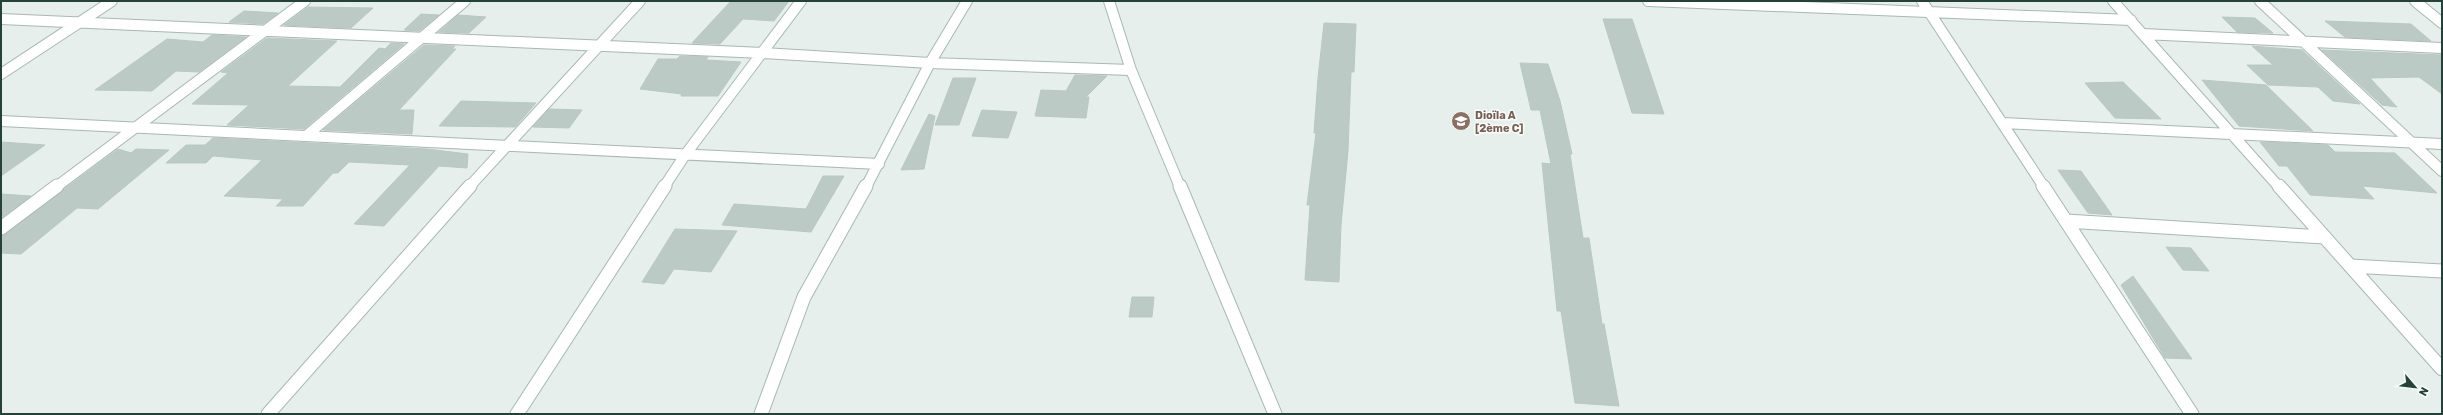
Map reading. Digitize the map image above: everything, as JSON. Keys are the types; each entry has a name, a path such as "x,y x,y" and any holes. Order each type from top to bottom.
{"street":[{"path":"1,74 112,1"},
{"path":"1,228 306,1"},
{"path":"306,136 465,1"},
{"path":"268,414 506,146 601,46 640,1"},
{"path":"517,414 684,155 764,53 801,1"},
{"path":"761,414 804,297 879,164 930,63 967,1"},
{"path":"1109,1 1131,70 1275,414"},
{"path":"1648,1 1925,6 2131,20"},
{"path":"2113,1 2442,369"},
{"path":"2260,1 2442,171"},
{"path":"2415,1 2442,23"},
{"path":"1925,6 2192,414"},
{"path":"1,19 266,30 422,39 764,53 930,63 1131,70"},
{"path":"2143,34 2442,48"},
{"path":"1,121 879,164"},
{"path":"2002,123 2442,144"},
{"path":"2066,221 2324,237"},
{"path":"2350,266 2442,271"}],"building":[{"path":"731,1 789,1 774,21 743,19 720,44 692,43"},
{"path":"308,7 373,8 351,28 284,25"},
{"path":"244,11 278,13 263,24 229,22"},
{"path":"421,14 439,15 419,31 404,30"},
{"path":"458,15 486,17 469,33 439,32"},
{"path":"2222,17 2255,18 2273,33 2237,32"},
{"path":"1603,19 1632,19 1664,114 1632,113"},
{"path":"2325,21 2411,24 2431,41 2345,37"},
{"path":"1324,23 1356,24 1354,72 1351,72 1348,151 1341,225 1339,282 1305,280 1310,205 1307,205 1316,133 1314,133"},
{"path":"212,35 246,37 199,72 176,71 152,91 95,90 167,39 203,42"},
{"path":"267,38 337,41 288,86 340,87 379,48 385,49 391,43 404,44 304,129 227,125 249,105 192,104 228,73 221,72"},
{"path":"424,45 455,46 452,49 456,49 399,110 414,110 412,134 323,130"},
{"path":"2252,46 2302,50 2360,104 2333,101 2318,87 2268,85 2247,65 2273,65"},
{"path":"2322,50 2442,55 2442,94 2419,77 2370,78 2397,107 2382,105"},
{"path":"680,56 708,57 706,60 741,62 718,96 681,96 682,94 640,89 658,59 677,59"},
{"path":"1520,63 1548,64 1560,101 1572,154 1570,154 1583,238 1589,238 1602,324 1604,324 1619,406 1575,403 1561,311 1557,311 1542,163 1551,164 1540,110 1531,110"},
{"path":"1075,75 1107,76 1086,97 1089,97 1086,118 1035,116 1041,90 1066,91"},
{"path":"953,78 976,78 959,125 935,125"},
{"path":"2202,80 2266,85 2313,131 2239,126"},
{"path":"2123,82 2161,119 2115,118 2085,83"},
{"path":"461,101 536,103 515,127 439,126"},
{"path":"549,109 582,110 569,128 533,127"},
{"path":"982,110 1017,112 1008,138 972,136"},
{"path":"929,114 935,116 924,169 901,170"},
{"path":"213,138 427,149 468,154 467,168 439,166 384,226 354,224 410,165 349,162 338,173 333,173 303,206 276,206 283,199 224,196 262,160 213,156 206,163 166,163 186,145 205,145"},
{"path":"1,142 45,145 1,176"},
{"path":"2260,142 2328,145 2335,152 2395,153 2437,193 2362,186 2374,199 2310,195 2287,166 2279,166"},
{"path":"118,149 131,153 136,149 169,150 98,209 77,208 21,254 1,253 1,236"},
{"path":"2058,170 2081,171 2112,215 2088,213"},
{"path":"823,176 844,176 811,232 722,225 734,204 806,209"},
{"path":"1,194 31,196 1,218"},
{"path":"675,229 737,231 711,272 674,269 664,284 642,282"},
{"path":"2166,247 2191,248 2209,271 2183,270"},
{"path":"2133,276 2192,359 2165,358 2121,285"},
{"path":"1132,297 1154,297 1152,317 1129,317"}],"place":[{"name":"Dioïla A [2ème C]","path":"1461,121"}]}
